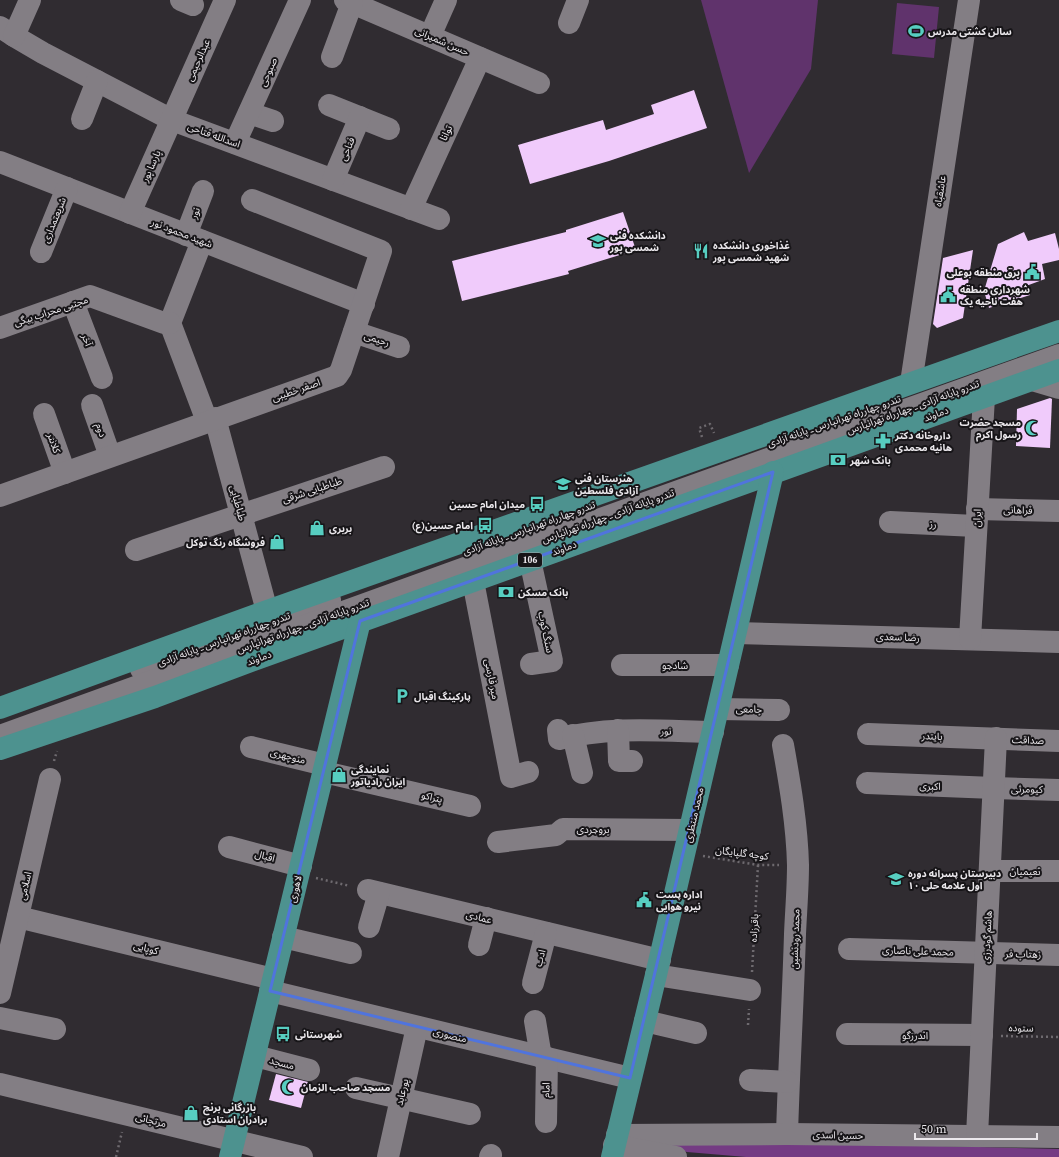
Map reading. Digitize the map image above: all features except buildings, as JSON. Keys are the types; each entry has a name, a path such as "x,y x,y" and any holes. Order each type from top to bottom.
{"main road":[{"path":"0,708 267,611 1059,331"},
{"name":"دماوند","path":"0,749 155,697 251,660 1059,370"},
{"name":"محمد منتظری","path":"614,1146 658,968 774,472"},
{"name":"لاهوری","path":"232,1149 360,621"},
{"path":"0,692 42,677 102,662 140,657"},
{"path":"0,762 109,723 155,697"}],"street":[{"path":"7,32 30,0"},
{"name":"عبدالرحیمی","path":"172,120 225,0"},
{"name":"صبوحی","path":"235,143 300,0"},
{"path":"430,36 446,0"},
{"path":"569,23 578,0"},
{"name":"عاشقباه","path":"911,383 969,0"},
{"path":"332,57 348,1"},
{"name":"حسن شمیرانی","path":"348,1 539,82"},
{"name":"اسدالله فتاحی","path":"7,32 172,120 439,219"},
{"name":"توانا","path":"411,209 480,58"},
{"path":"82,119 97,81"},
{"path":"329,104 389,130"},
{"path":"249,113 273,121"},
{"name":"فتاحی","path":"333,180 360,117"},
{"name":"پارسا پور","path":"130,213 172,120"},
{"name":"شهید محمود نور","path":"0,162 364,304"},
{"name":"شریعتمداری","path":"41,252 67,188"},
{"name":"نور","path":"194,238 203,191"},
{"name":"اصغر خطیبی","path":"0,496 337,376 341,370 381,251 252,200"},
{"path":"170,322 194,238"},
{"name":"مجتبی محراب بیگی","path":"0,328 90,296 164,323 170,322"},
{"name":"آخر","path":"73,302 102,378"},
{"name":"طباطبایی","path":"170,322 211,420 241,514 267,611"},
{"name":"رحیمی","path":"354,332 400,347"},
{"name":"تندرو چهارراه تهرانپارس ـ پایانه آزادی","path":"0,720 501,538 1059,342"},
{"name":"تندرو پایانه آزادی ـ چهارراه تهرانپارس","path":"0,736 1059,355"},
{"path":"1032,380 1059,388"},
{"name":"ایران","path":"970,639 984,397"},
{"name":"دوم","path":"92,404 110,456"},
{"name":"کلانتر","path":"44,414 65,473"},
{"name":"طباطبایی شرقی","path":"136,550 384,467"},
{"name":"فراهانی","path":"977,518 1059,511"},
{"name":"رز","path":"890,522 977,518"},
{"name":"سنگ کوب","path":"530,560 552,660 531,664"},
{"name":"میر فارسی","path":"472,581 511,730 519,775"},
{"name":"رضا سعدی","path":"736,633 1059,642"},
{"name":"شادجو","path":"622,665 728,665"},
{"name":"جامعی","path":"719,709 779,710"},
{"path":"618,730 619,761 632,761"},
{"name":"نور","path":"582,774 572,733 618,730 713,732"},
{"name":"بایندر","path":"868,734 996,738"},
{"name":"صداقت","path":"996,738 1059,741"},
{"name":"هاشم گودرزی","path":"977,1136 996,738"},
{"name":"محمد رودنشین","path":"783,745 789,782 798,865 787,1134"},
{"name":"منوچهری","path":"251,747 324,769"},
{"name":"پتراکو","path":"324,769 470,806"},
{"name":"اسلامی","path":"0,993 50,779"},
{"name":"اکبری","path":"867,783 994,788"},
{"name":"کیومرثی","path":"994,788 1059,790"},
{"name":"بروجردی","path":"498,842 556,835 563,829 690,830"},
{"name":"اقبال","path":"229,847 300,870"},
{"name":"نعیمیان","path":"990,871 1059,871"},
{"path":"369,927 373,891"},
{"name":"عمادی","path":"373,891 546,933 658,968"},
{"name":"کوپایی","path":"18,917 272,985"},
{"path":"478,944 486,918"},
{"name":"ادب","path":"533,983 546,933"},
{"path":"283,937 351,954"},
{"name":"محمد علی ناصاری","path":"849,949 986,954"},
{"name":"زهتاب فر","path":"986,954 1059,955"},
{"path":"658,968 750,990"},
{"name":"منصوری","path":"272,985 417,1027 630,1078"},
{"path":"0,1018 55,1029"},
{"name":"امام","path":"535,1021 544,1058 546,1122"},
{"path":"645,1021 696,1033"},
{"name":"پورعابد","path":"388,1157 417,1027"},
{"name":"اندرزگو","path":"847,1034 982,1036"},
{"name":"مسجد","path":"255,1056 309,1070"},
{"path":"750,1080 788,1082"},
{"name":"مرتجائی","path":"0,1084 127,1114 232,1149 302,1157"},
{"path":"356,1088 401,1097 470,1114"},
{"name":"حسین اسدی","path":"614,1146 787,1134 1059,1137"},
{"path":"614,1146 676,1157"}],"path":[{"path":"699,428 710,424"},
{"name":"کوچه گلپایگان","path":"685,854 758,865 798,865"},
{"name":"باقرزاده","path":"748,1025 758,865"},
{"path":"300,870 373,891"},
{"name":"ستوده","path":"982,1036 1059,1037"},
{"path":"116,1157 127,1114"}],"highlighted area":[{"path":"773,472 630,1078 270,991 360,621"}],"shaded area":[{"path":"701,0 818,0 811,69 749,173"},
{"name":"سالن کشتی مدرس","path":"897,3 939,7 934,58 892,54"},
{"path":"662,1140 1059,1149 1059,1157 746,1157 687,1152 672,1148"}],"place":[{"name":"سالن کشتی مدرس","path":"916,31"},
{"name":"دانشکده فنی شمسی پور","path":"598,241"},
{"name":"غذاخوری دانشکده شهید شمسی پور","path":"701,251"},
{"name":"برق منطقه بوعلی","path":"1032,272"},
{"name":"شهرداری منطقه هفت ناحیه یک","path":"948,295"},
{"name":"مسجد حضرت رسول اکرم","path":"1033,428"},
{"name":"داروخانه دکتر هانیه محمدی","path":"883,441"},
{"name":"بانک شهر","path":"838,460"},
{"name":"هنرستان فنی آزادی فلسطین","path":"563,484"},
{"name":"میدان امام حسین","path":"537,504"},
{"name":"امام حسين(ع)","path":"485,525"},
{"name":"بربری","path":"317,528"},
{"name":"فروشگاه رنگ توکل","path":"277,542"},
{"name":"بانک مسکن","path":"506,592"},
{"name":"پارکینگ اقبال","path":"402,696"},
{"name":"نمایندگی ایران رادیاتور","path":"339,775"},
{"name":"دبیرستان پسرانه دوره اول علامه حلی ۱۰","path":"896,879"},
{"name":"اداره پست نیرو هوایی","path":"644,900"},
{"name":"شهرستانی","path":"283,1034"},
{"name":"مسجد صاحب الزمان","path":"289,1087"},
{"name":"بازرگانی برنج برادران استادی","path":"191,1113"}]}
